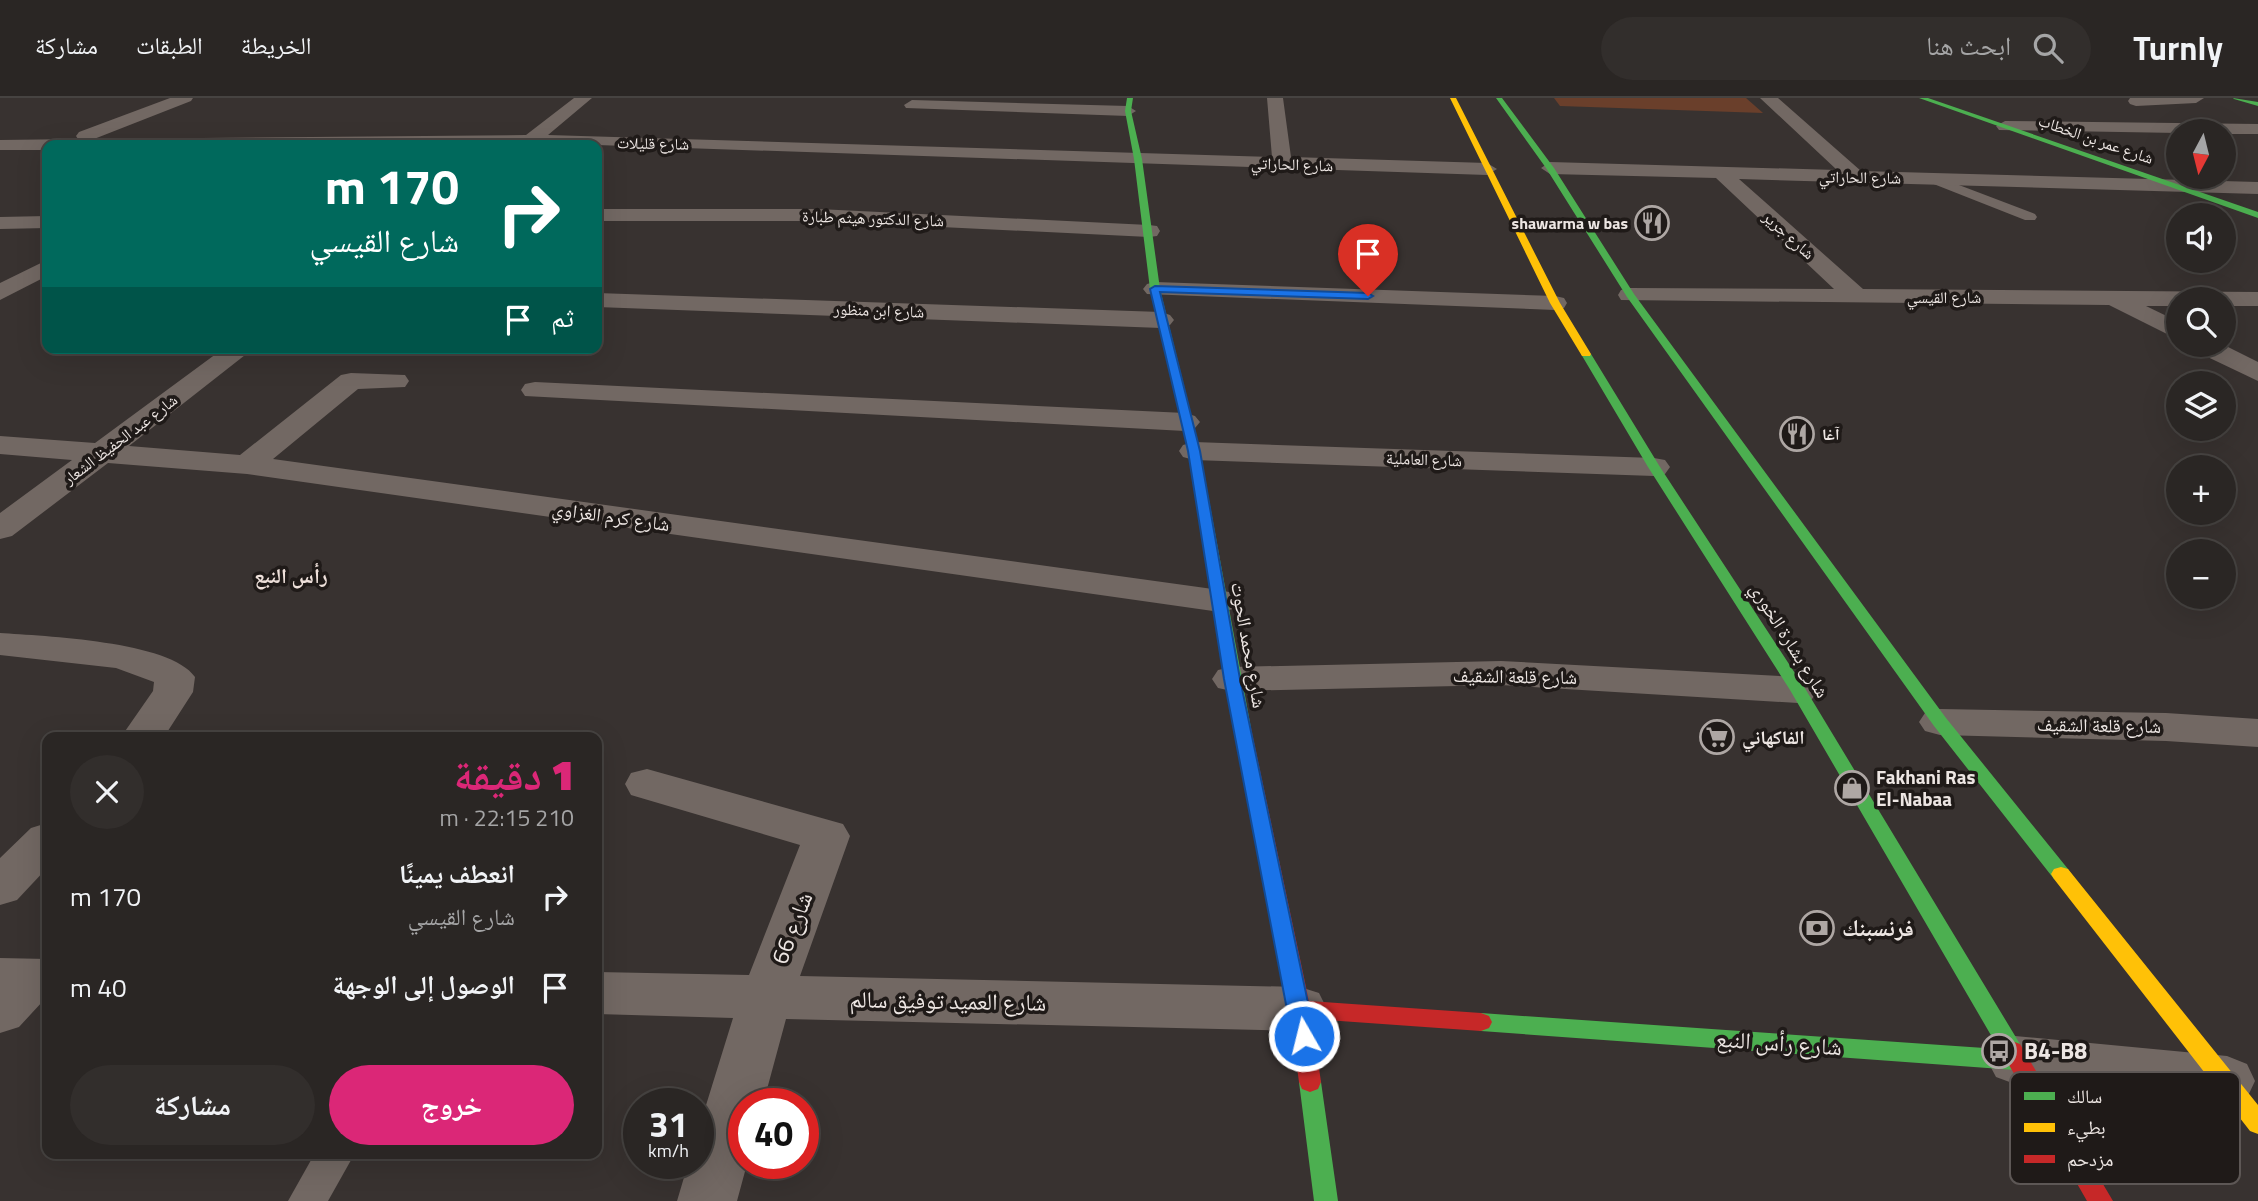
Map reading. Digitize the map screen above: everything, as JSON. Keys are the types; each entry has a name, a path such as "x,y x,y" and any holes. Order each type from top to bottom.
{"main road":[{"path":"1443,98 1447,107 1462,118"},
{"name":"شارع بشارة الخوري","path":"1453,98 1555,303 1654,467 1798,690 2022,1072"},
{"path":"1499,98 1550,168 1630,295 1940,722 2224,1072"},
{"path":"1512,98 1519,116 1519,126"},
{"name":"شارع عمر بن الخطاب","path":"1922,98 2166,182"},
{"path":"2236,98 2258,104"},
{"name":"شارع محمد الحوت","path":"1129,105 1149,231 1155,289 1190,436 1232,679 1300,1009 1326,1201"},
{"name":"شارع عمر بن الخطاب","path":"2185,189 2258,215"},
{"name":"شارع رأس النبع","path":"1300,1009 2015,1060"},
{"name":"شارع بشارة الخوري","path":"2091,1184 2101,1201"}],"street":[{"path":"74,140 185,98"},
{"path":"532,140 584,98"},
{"path":"1275,98 1282,163"},
{"path":"1768,98 1856,177"},
{"path":"2136,100 2196,98"},
{"path":"912,105 1129,105"},
{"path":"659,143 681,125"},
{"path":"2005,126 2258,129"},
{"path":"777,147 794,129"},
{"name":"شارع قليلات","path":"602,143 777,147 962,158 1138,159"},
{"path":"668,162 688,144"},
{"name":"شارع قليلات","path":"0,145 42,145"},
{"path":"12,165 42,152"},
{"name":"شارع الحاراتي","path":"1138,159 1487,169"},
{"name":"شارع الحاراتي","path":"1550,168 2166,184"},
{"name":"شارع جرير","path":"1721,173 1856,296"},
{"name":"شارع الحاراتي","path":"2236,187 2258,188"},
{"name":"شارع الدكتور هيثم طبارة","path":"602,215 818,215 1149,231"},
{"path":"0,223 42,222"},
{"path":"0,293 42,270"},
{"path":"1155,289 1555,303"},
{"name":"شارع القيسي","path":"1630,295 2258,299"},
{"path":"2113,298 2166,325"},
{"name":"شارع ابن منظور","path":"602,300 1161,320"},
{"name":"شارع عبد الحفيظ الشعار","path":"0,529 233,354"},
{"path":"2227,357 2258,373"},
{"path":"247,465 351,381 395,381"},
{"name":"شارع العاملية","path":"535,390 1592,465 1654,467"},
{"name":"شارع كرم الغزاوي","path":"0,445 247,465 1220,601"},
{"path":"0,644 114,657 163,669 175,677 173,692 145,732"},
{"name":"شارع قلعة الشقيف","path":"1232,679 1501,673 1798,690"},
{"name":"شارع قلعة الشقيف","path":"1940,722 2166,727 2258,733"},
{"name":"شارع 66","path":"647,784 827,836 766,997 707,1201"},
{"path":"0,887 42,845"},
{"name":"شارع العميد توفيق سالم","path":"602,993 1300,1009"},
{"name":"شارع رأس النبع","path":"2015,1060 2091,1072"}],"lane":[{"path":"1930,178 2029,218"},
{"path":"307,1201 332,1159"}],"shaded area":[{"path":"1554,98 1746,98 1763,113 1560,106"}],"traffic: fast":[{"path":"1130,98 1128,111 1138,159 1155,289 1194,451 1242,728"},
{"path":"1499,98 1550,168 1630,295 1940,722 2061,874"},
{"path":"1922,98 2258,215"},
{"path":"2236,98 2258,104"},
{"path":"1586,354 1654,467 1798,690 2012,1051"},
{"path":"1481,1022 2015,1060"},
{"path":"1310,1082 1326,1201"}],"traffic: slow":[{"path":"1453,98 1555,303 1586,354"},
{"path":"2061,874 2218,1072"},
{"path":"2240,1100 2258,1123"}],"traffic: jam":[{"path":"1242,728 1300,1009 1310,1082"},
{"path":"1300,1009 1481,1022"},
{"path":"2012,1051 2024,1072"},
{"path":"2091,1184 2101,1201"}],"place":[{"name":"shawarma w bas","path":"1652,223"},
{"name":"آغا","path":"1797,434"},
{"name":"الفاكهاني","path":"1717,737"},
{"name":"Fakhani Ras El-Nabaa","path":"1852,788"},
{"name":"فرنسبنك","path":"1817,928"},
{"name":"B4-B8","path":"1999,1051"}],"district":[{"name":"رأس النبع","path":"291,576"}],"route":[{"path":"1304,1036 1232,679 1194,451 1155,289 1368,296"}]}
